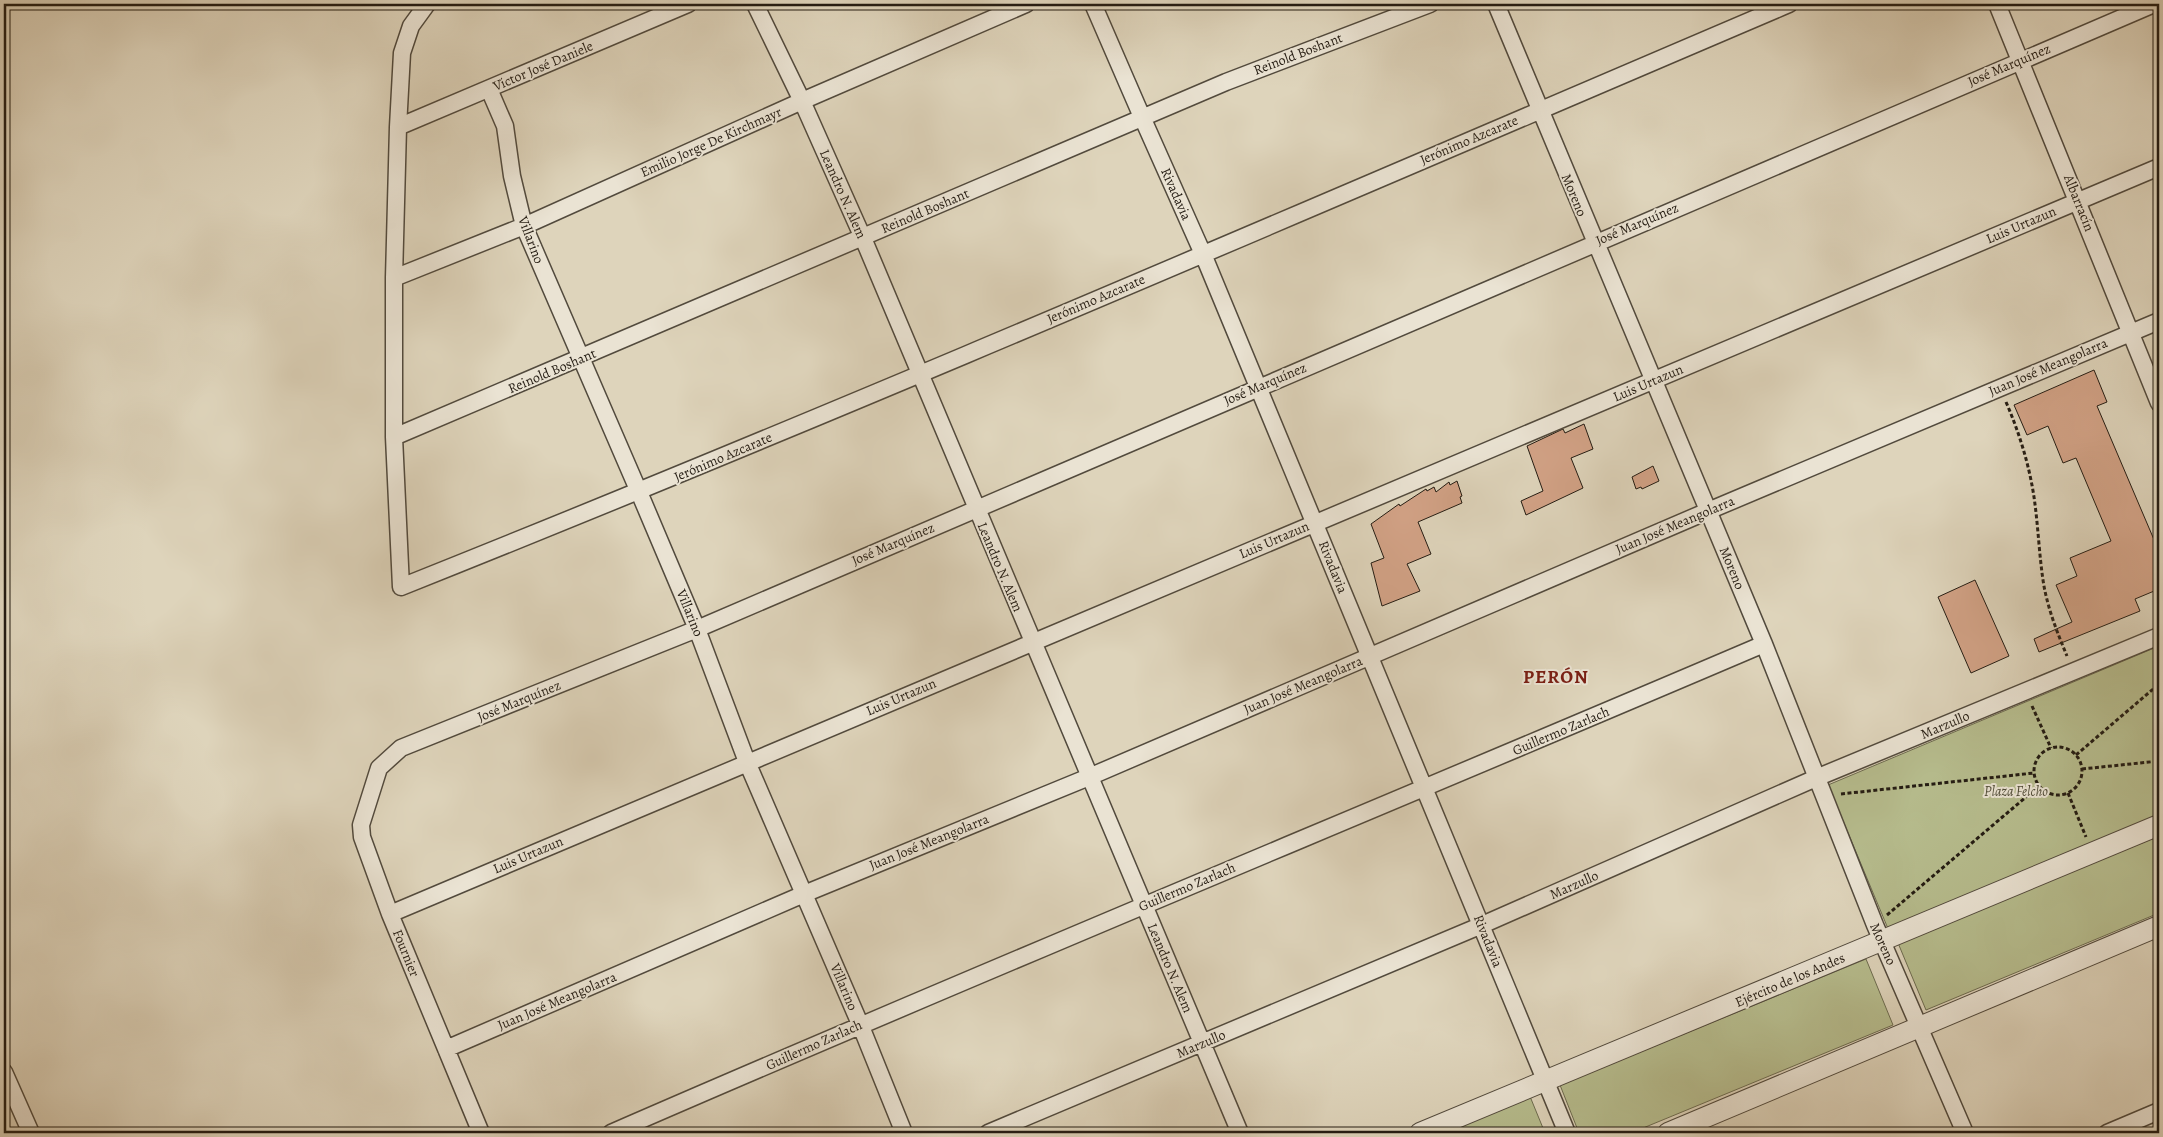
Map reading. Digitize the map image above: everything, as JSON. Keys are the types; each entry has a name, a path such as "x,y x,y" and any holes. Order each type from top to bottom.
{"street":[{"path":"394,437 394,278 402,54 410,26 427,4"},
{"name":"Víctor José Daniele","path":"398,128 688,4"},
{"name":"Leandro N. Alem","path":"755,4 802,101 863,238 919,375 1240,1133"},
{"name":"Emilio Jorge De Kirchmayr","path":"394,278 524,226 802,101 1026,4"},
{"name":"Rivadavia","path":"1093,4 1203,254 1567,1133"},
{"name":"Reinold Boshant","path":"394,437 863,238 1142,117 1226,82 1430,4"},
{"name":"Moreno","path":"1496,4 1594,243 1764,644 1879,933 1965,1133"},
{"name":"Jerónimo Azcarate","path":"394,437 401,587 639,492 919,375 1789,4"},
{"name":"Albarracín","path":"1997,4 2079,201 2159,403"},
{"name":"José Marquínez","path":"379,768 401,748 696,629 2154,4"},
{"name":"Villarino","path":"489,89 505,126 512,176 524,226 639,492 696,629 747,762 860,1024 904,1133"},
{"name":"Luis Urtazun","path":"390,914 2159,167"},
{"name":"Juan José Meangolarra","path":"446,1049 804,894 1089,777 1708,510 2159,321"},
{"name":"Marzullo","path":"988,1133 1482,925 1816,778 2159,636"},
{"name":"Guillermo Zarlach","path":"611,1133 860,1024 1425,789 1764,644"},
{"name":"Fournier","path":"379,768 362,825 362,837 390,914 481,1133"},
{"name":"Ejército de los Andes","path":"1420,1133 1546,1081 1879,933 2159,825"},
{"path":"1668,1133 2159,926"},
{"path":"4,1072 31,1133"},
{"path":"2107,1133 2159,1111"}],"path":[{"path":"2000,387 2016,424 2027,462 2034,495 2043,580 2050,610 2074,671"},
{"path":"2076,754 2159,684"},
{"path":"2026,691 2051,748"},
{"path":"2051,748 2064,748 2076,754 2082,769 2079,783 2068,793 2052,794 2039,786 2034,772 2037,760 2045,751 2051,748"},
{"path":"2082,769 2159,761"},
{"path":"1824,797 2034,772"},
{"path":"1879,933 2039,786"},
{"path":"2068,793 2092,852"}],"green space":[{"name":"Plaza Felcho","path":"2159,646 2159,817 1889,931 1828,785"},
{"path":"2159,836 2159,913 1926,1010 1898,943"},
{"path":"1866,959 1893,1025 1631,1133 1579,1133 1560,1085"},
{"path":"1529,1094 1545,1133 1434,1133"}],"building":[{"path":"2094,370 2107,402 2097,406 2155,542 2159,541 2159,589 2135,599 2140,611 2039,652 2034,639 2072,622 2056,585 2077,576 2070,558 2111,541 2076,458 2063,463 2048,426 2027,435 2014,405"},
{"path":"1584,424 1593,449 1571,458 1583,488 1526,515 1521,501 1543,491 1527,446 1563,429 1565,433"},
{"path":"1653,466 1659,481 1642,489 1641,487 1636,489 1632,477"},
{"path":"1457,481 1462,496 1460,497 1462,503 1418,522 1431,554 1407,564 1420,591 1382,606 1371,563 1384,558 1371,524 1399,504 1400,506 1426,489 1427,491 1434,487 1436,492 1449,482 1450,485"},
{"path":"1975,580 2009,656 1971,673 1938,597"}],"district":[{"name":"PERÓN","path":"1556,677"}]}
